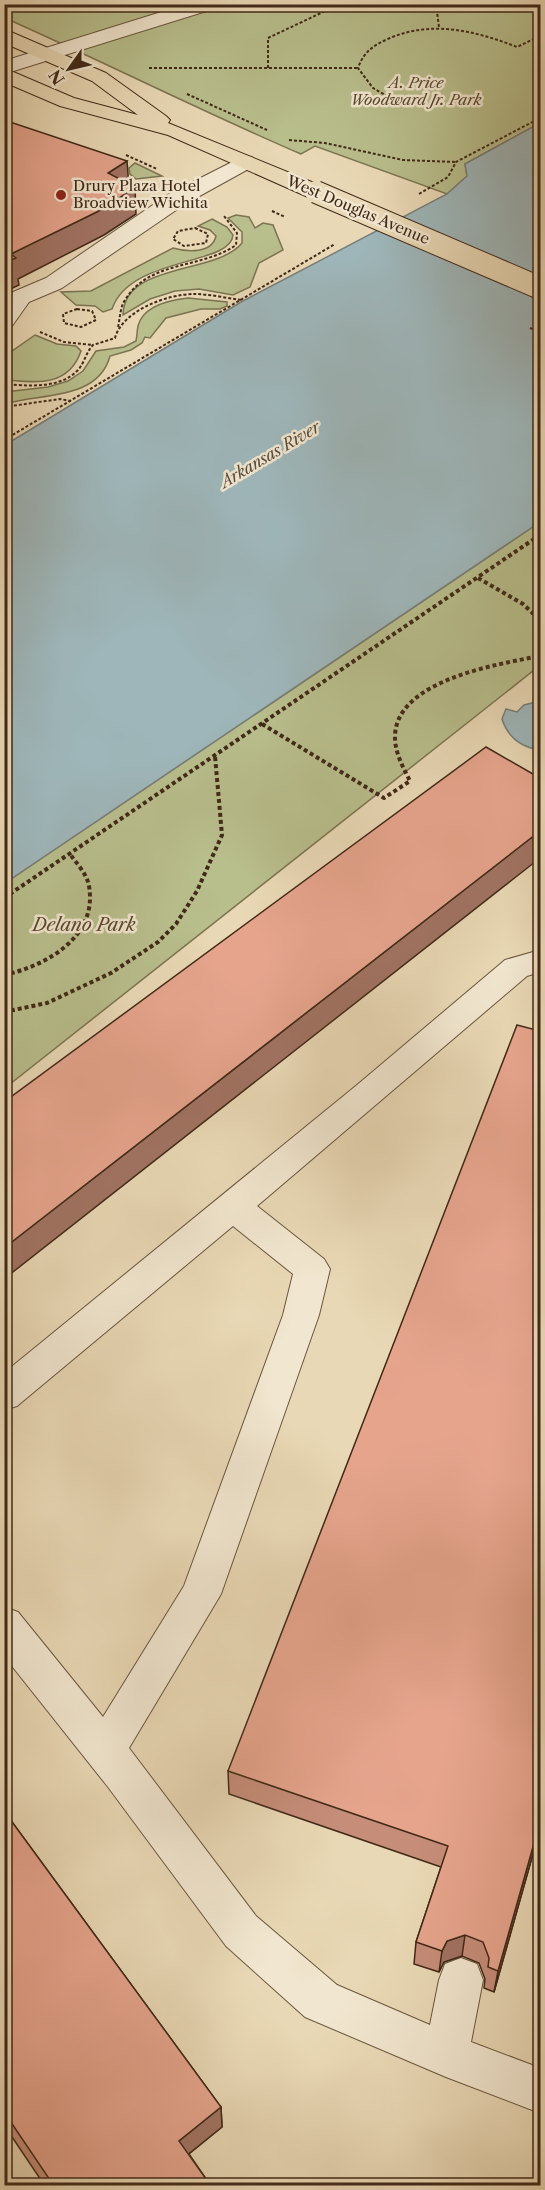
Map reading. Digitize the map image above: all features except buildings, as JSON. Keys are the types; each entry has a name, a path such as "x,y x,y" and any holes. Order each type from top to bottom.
{"main road":[{"name":"West Douglas Avenue","path":"4,35 99,77 175,131"},
{"name":"West Douglas Avenue","path":"4,74 67,102 175,131 540,288"}],"street":[{"path":"4,68 209,4"},
{"path":"4,321 21,297 54,283 177,200 244,162"},
{"path":"4,1395 516,968 540,961"},
{"path":"105,1750 201,1594 301,1315 307,1292 312,1269 233,1206"},
{"path":"4,1625 105,1750 241,1931 321,2001 446,2055 540,2090"},
{"path":"446,2055 461,1980"}],"path":[{"path":"268,68 268,38 340,4"},
{"path":"436,4 438,27"},
{"path":"358,68 363,54 372,46 396,35 438,27 477,31 517,47 540,36"},
{"path":"76,45 127,68 358,68"},
{"path":"358,68 373,88 401,104"},
{"path":"181,92 268,130"},
{"path":"300,145 289,140 308,138 321,144 388,158 456,162 540,118"},
{"path":"120,153 122,160"},
{"path":"418,194 448,177 456,162"},
{"path":"264,208 272,211"},
{"path":"44,334 64,342 94,345 115,338 118,311 124,297 135,284 168,268 208,260 232,249 237,242 237,232 223,217 229,210"},
{"path":"4,440 340,241"},
{"path":"118,327 139,311 171,297 194,294 241,300"},
{"path":"88,309 95,314 96,320 90,325 72,327 62,320 67,312 88,309"},
{"path":"4,386 27,386 61,380 71,375 85,362 88,351 94,345"},
{"path":"4,407 60,399 71,401"},
{"path":"4,898 540,535"},
{"path":"478,578 523,604 540,620"},
{"path":"262,724 384,798 410,781 399,760 395,736 401,716 420,695 450,676 482,666 540,656"},
{"path":"4,1012 47,1003 111,973 158,942 176,924 197,891 222,835 215,756"},
{"path":"4,975 40,966 57,955 75,938 84,922 90,887 83,871 70,854"}],"green space":[{"name":"A. Price Woodward Jr. Park","path":"5,4 540,5 540,123 465,164 467,176 447,194 315,146 301,154 5,18"},
{"path":"135,163 162,176 136,179 130,174 129,168"},
{"path":"236,215 249,217 255,228 263,223 273,225 283,250 259,263 250,287 233,295 199,289 175,291 150,299 123,315 127,298 138,286 154,277 213,260 229,253 242,243 242,232 228,218"},
{"path":"212,219 227,227 233,235 228,245 216,252 158,270 138,279 122,292 112,309 103,312 95,306 76,305 61,292 91,291 173,248 192,251 204,249 214,242 216,236 210,230 198,226"},
{"path":"188,298 227,302 227,306 220,309 201,309 166,318 150,338 145,337 142,343 131,350 110,356 103,371 93,381 80,388 66,393 5,404 5,392 48,387 68,381 83,371 96,351 124,347 136,341 138,326 145,313 166,302"},
{"path":"35,335 57,344 76,346 81,351 75,363 67,372 48,380 26,382 5,380 5,356"},
{"name":"Delano Park","path":"540,522 540,668 538,667 5,1088 5,883"}],"water":[{"name":"Arkansas River","path":"540,123 540,522 5,883 5,445 241,302 447,194 467,176 465,164"},
{"path":"540,701 540,750 527,747 516,740 502,719 506,709 517,712 524,705"}],"place":[{"name":"Drury Plaza Hotel Broadview Wichita","path":"61,195"}]}
